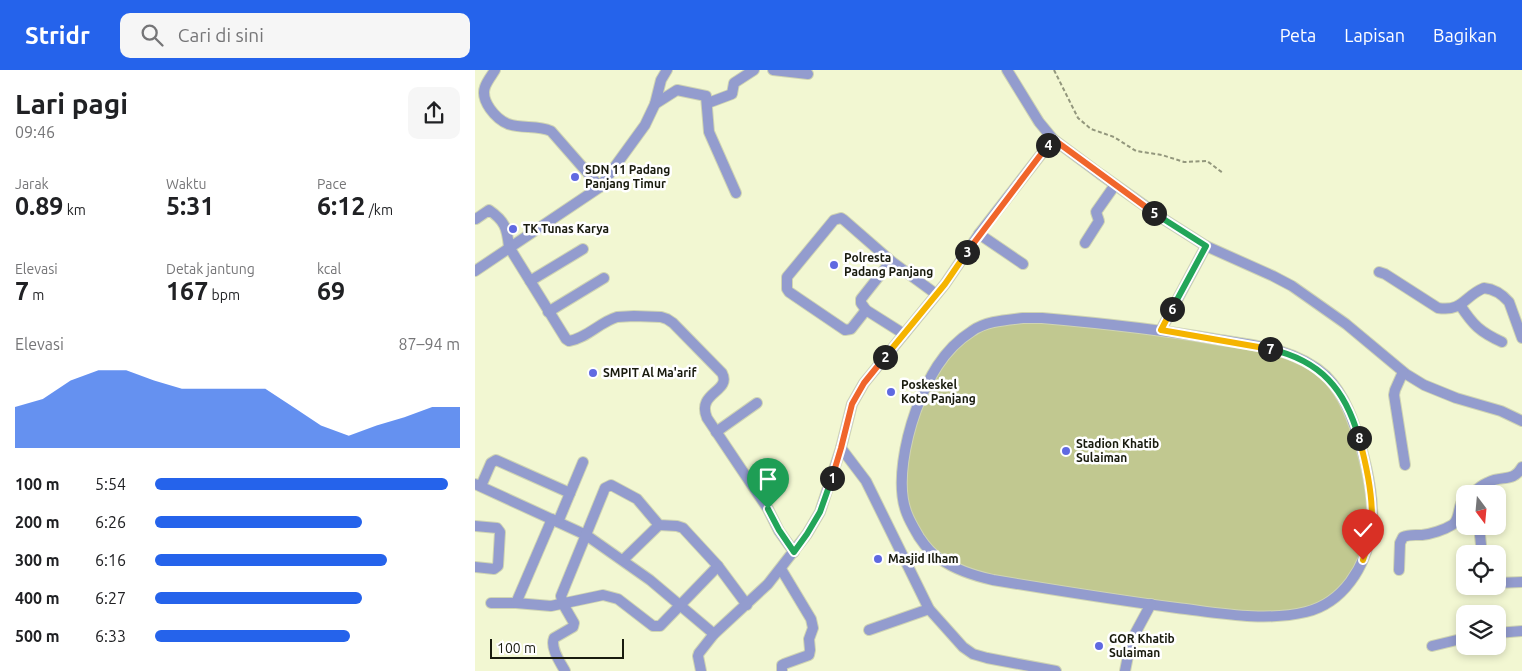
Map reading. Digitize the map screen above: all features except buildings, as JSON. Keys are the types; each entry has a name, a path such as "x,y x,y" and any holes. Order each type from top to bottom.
{"street":[{"path":"495,70 484,90 486,103 490,109 507,124 542,128 551,131 600,187"},
{"path":"475,271 600,187 645,125 655,104 661,80 667,70"},
{"path":"708,103 732,94 735,83 754,70"},
{"path":"773,70 808,74"},
{"path":"1007,70 1039,122 1053,139 1115,186 1206,246 1292,286 1346,324 1403,372 1424,385 1456,398 1509,414 1522,421"},
{"path":"655,104 677,90 705,95 708,103 707,120 709,132 736,193"},
{"path":"701,671 699,653 714,634 747,605 781,569 807,534 820,512 841,448 852,404 864,383 945,284 979,234 1053,139"},
{"path":"1085,243 1099,222 1096,212 1115,186"},
{"path":"477,219 489,210 506,226 509,247 564,337 569,341 577,339 611,319 624,316 661,317 673,323 724,376 723,384 707,401 704,407 707,418 768,509 794,552"},
{"path":"866,310 851,329 845,330 787,289 787,277 830,223 838,219 845,220 891,261 935,294"},
{"path":"979,234 1023,264"},
{"path":"1161,330 1206,246"},
{"path":"530,281 583,249"},
{"path":"891,261 861,299 866,310 904,334"},
{"path":"1379,272 1438,308 1454,308 1483,288 1493,290 1509,302 1522,338"},
{"path":"549,312 604,278"},
{"path":"1459,305 1466,316 1483,333 1502,342"},
{"path":"1023,318 1161,330 1281,351 1301,359 1327,377 1340,394 1357,433 1366,467 1372,526 1365,553 1353,579 1338,596 1312,610 1259,616 1151,604 993,580 969,573 940,560 922,541 907,514 902,495 907,441 926,384 948,350 972,330 992,323 1023,318"},
{"path":"1403,372 1394,395 1405,465"},
{"path":"716,432 757,403"},
{"path":"841,448 865,481 929,609 967,651 987,658 1056,671"},
{"path":"570,493 496,460 491,463 478,485 586,535 623,560 681,605 714,634"},
{"path":"516,602 570,493 583,462"},
{"path":"1483,485 1489,481 1516,476 1522,468"},
{"path":"565,671 552,642 554,638 573,627 574,623 563,604 561,596 605,488 610,485 637,499 659,525 683,528 718,566 747,605"},
{"path":"1399,570 1400,543 1403,537 1407,535 1428,534 1452,525 1456,520"},
{"path":"623,560 659,525"},
{"path":"475,526 497,528 501,532 498,566 494,569 475,567"},
{"path":"491,604 516,602 545,606 603,595 618,600 653,626 660,626 718,566"},
{"path":"781,569 811,619 813,628 809,640 811,650 809,655 782,665 782,671"},
{"path":"1506,583 1522,582"},
{"path":"1125,671 1131,641 1151,604"},
{"path":"869,630 929,609"},
{"path":"1506,632 1522,631"},
{"path":"1432,646 1456,640"}],"path":[{"path":"1054,70 1078,118 1091,129 1114,137 1137,151 1162,155 1184,162 1207,162 1223,173"}],"green space":[{"path":"1010,321 1116,326 1281,353 1326,378 1356,433 1370,505 1362,559 1337,595 1295,612 1224,612 993,579 940,558 908,514 905,459 932,375 973,331"}],"place":[{"name":"SDN 11 Padang Panjang Timur","path":"575,177"},
{"name":"TK Tunas Karya","path":"513,229"},
{"name":"Polresta Padang Panjang","path":"834,265"},
{"name":"SMPIT Al Ma'arif","path":"593,373"},
{"name":"Poskeskel Koto Panjang","path":"891,392"},
{"name":"Stadion Khatib Sulaiman","path":"1066,451"},
{"name":"Masjid Ilham","path":"878,559"},
{"name":"GOR Khatib Sulaiman","path":"1099,646"}],"route":[{"path":"768,509 794,552 820,512 835,469 852,404 864,383 945,284 979,234 1053,139 1165,220 1206,246 1161,330 1281,351 1301,359 1320,371 1334,385 1348,409 1366,467 1372,526 1363,560"}]}
